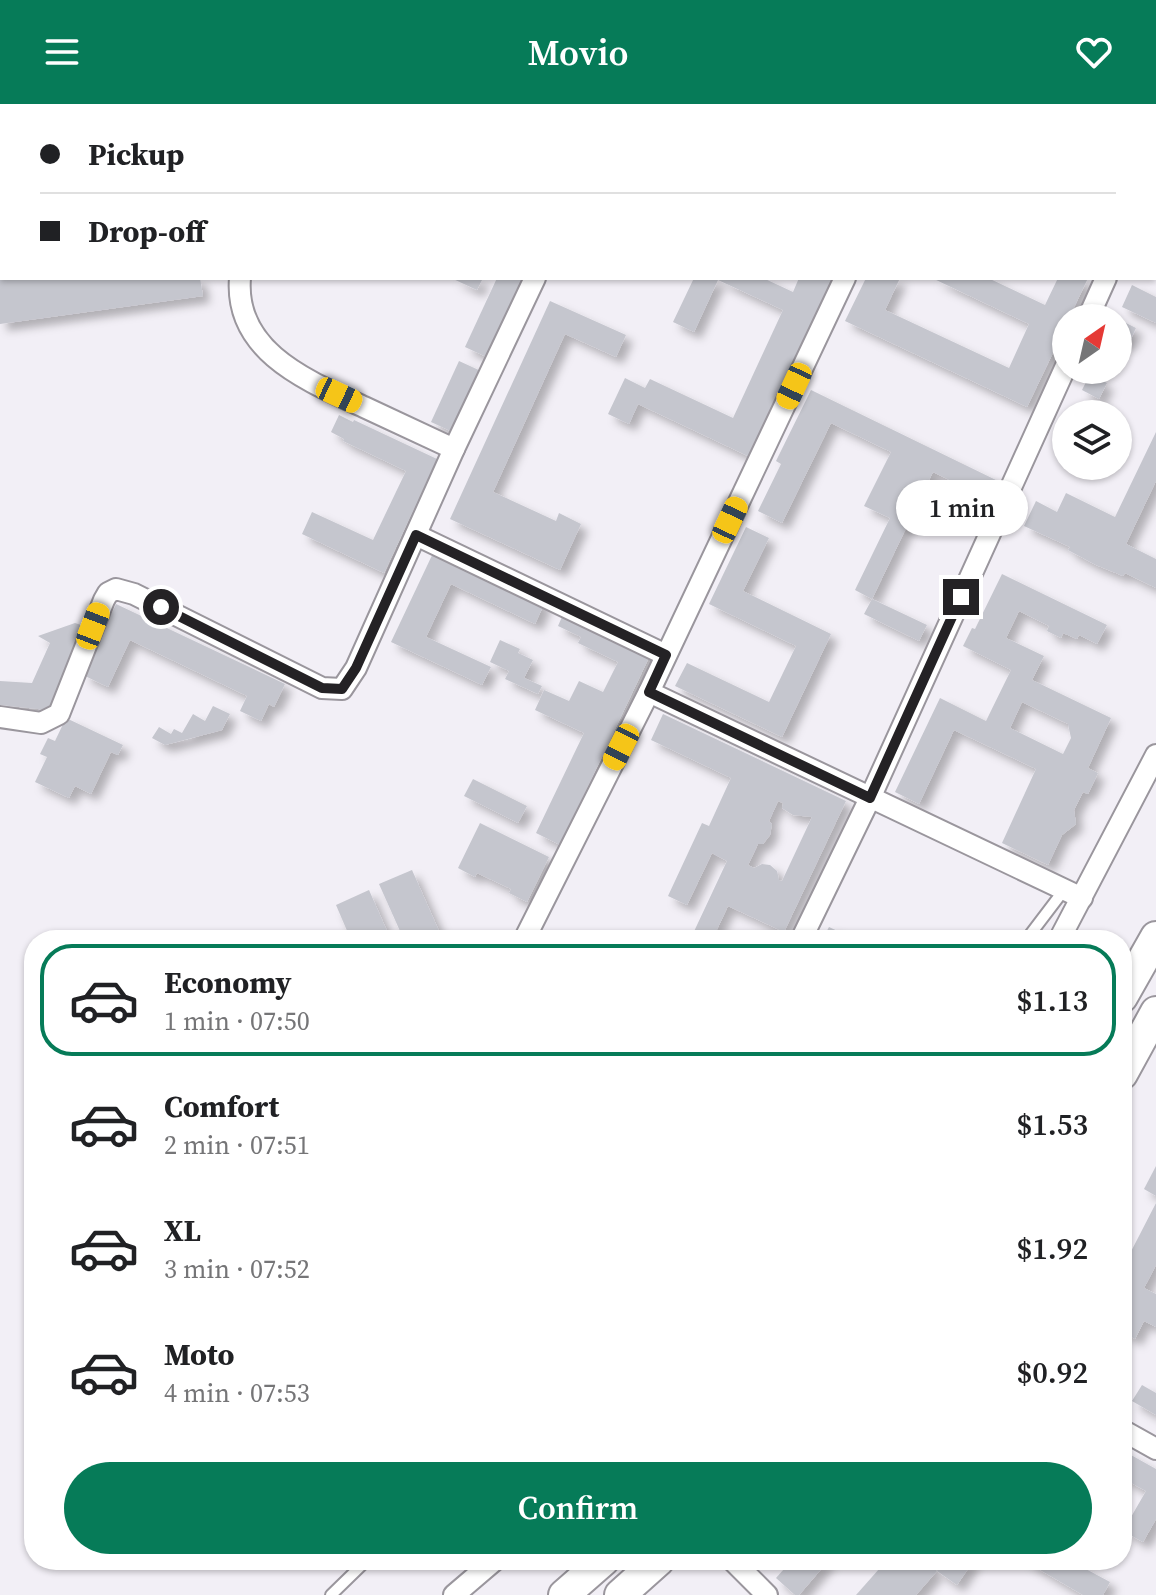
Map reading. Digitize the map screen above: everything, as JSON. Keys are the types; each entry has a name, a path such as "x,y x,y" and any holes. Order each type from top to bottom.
{"main road":[{"path":"1132,979 1156,937"},
{"path":"1132,1056 1156,1012"},
{"path":"564,1595 593,1570"},
{"path":"620,1595 648,1570"}],"street":[{"path":"240,280 244,317 263,346 277,360 310,382 454,449"},
{"path":"0,717 41,723 59,714 104,600 108,593 116,589 134,594 322,688 342,689 356,668 534,280"},
{"path":"529,930 649,692 844,280"},
{"path":"1094,304 1105,280"},
{"path":"806,930 870,798 1058,384"},
{"path":"416,535 666,655"},
{"path":"649,692 1073,894"},
{"path":"1062,930 1073,894 1156,755"},
{"path":"1132,1436 1156,1449"},
{"path":"454,1595 483,1570"},
{"path":"742,1570 767,1595"}],"lane":[{"path":"1036,930 1073,894"},
{"path":"331,1595 357,1570"}],"building":[{"path":"0,280 200,280 203,296 0,324"},
{"path":"455,280 482,280 477,290"},
{"path":"496,280 527,280 491,359 465,347"},
{"path":"693,280 718,280 694,332 673,322"},
{"path":"718,280 767,280 793,292 798,280 832,280 750,457 638,404 629,424 608,414 625,378 645,388 650,379 733,418 783,310"},
{"path":"865,280 899,280 885,310 1009,368 1029,324 936,280 992,280 1045,305 1057,280 1087,280 1076,304 1052,304 1052,355 1027,407 845,321"},
{"path":"1132,285 1156,297 1156,323 1132,312 1132,304 1123,304"},
{"path":"550,301 626,335 616,357 565,334 493,492 556,521 559,513 581,524 560,570 450,519"},
{"path":"459,361 483,372 455,433 431,422"},
{"path":"1085,384 1106,384 1099,399 1082,390"},
{"path":"811,390 998,481 989,499 933,472 872,599 855,590 890,518 864,506 891,452 831,423 782,523 758,511 781,464 776,461"},
{"path":"339,415 437,459 384,573 302,534 312,512 373,540 406,471 343,441 331,432"},
{"path":"1156,432 1156,481 1126,544 1156,559 1156,588 1125,573 1123,576 1096,565 1068,550 1070,547 1024,526 1036,501 1057,512 1066,493 1115,517"},
{"path":"746,527 769,538 743,591 831,634 782,737 675,686 687,663 769,702 796,646 709,604"},
{"path":"435,549 545,602 535,624 451,584 426,637 491,667 482,685 391,642"},
{"path":"1002,574 1107,625 1097,644 1079,635 1077,639 1063,633 1061,638 1047,631 1049,626 1019,611 1006,638 1044,656 1032,680 1111,718 1088,768 1098,773 1088,794 1083,792 1074,810 1076,824 1062,835 1048,865 1002,843 1036,769 954,730 919,804 895,792 940,698 986,721 1011,670 963,646 972,628 975,629","holes":["1022,702 1068,724 1071,738 1063,754 1010,728"]},
{"path":"872,599 927,625 919,641 864,614"},
{"path":"116,604 285,684 274,707 269,704 261,721 240,711 247,696 130,640 108,687 83,675"},
{"path":"565,610 653,649 560,845 536,833 584,733 535,710 544,690 569,701 579,681 603,692 618,662 578,643 581,637 558,626"},
{"path":"75,623 84,626 48,710 0,705 0,681 32,683 50,643 38,636"},
{"path":"500,640 520,649 518,653 533,660 524,678 542,686 538,694 505,679 509,671 490,662"},
{"path":"213,706 230,714 222,730 165,745 152,738 159,727 171,734 174,729 182,733 193,714 205,721"},
{"path":"663,714 846,801 785,930 728,906 717,930 695,930 727,861 712,853 687,905 668,896 702,823 709,826 731,778 651,740","holes":["778,801 783,803 782,808 793,815 812,817 782,881 770,865 762,864 754,868 748,865 758,844 763,844 770,835 772,824 769,821"]},
{"path":"66,718 123,745 118,755 111,752 91,794 75,786 69,798 35,782 47,757 40,754 48,738 55,741"},
{"path":"473,779 527,806 518,823 464,796"},
{"path":"480,823 549,857 527,902 509,893 511,889 458,868"},
{"path":"412,870 439,930 400,930 379,884"},
{"path":"369,890 387,930 347,930 336,905"},
{"path":"1156,1166 1156,1196 1144,1189"},
{"path":"1156,1203 1156,1265 1144,1288 1156,1294 1156,1327 1144,1321 1135,1339 1132,1337 1132,1250"},
{"path":"1142,1385 1156,1393 1156,1415 1132,1401"},
{"path":"1132,1456 1156,1469 1156,1519 1143,1542 1132,1536 1132,1515 1146,1491 1132,1483"},
{"path":"783,1570 820,1570 799,1595 776,1578"},
{"path":"878,1570 937,1571 916,1595 856,1595"},
{"path":"938,1570 967,1570 957,1585"},
{"path":"1040,1570 1088,1570 1110,1582 1103,1595 1083,1595"}],"route":[{"path":"161,607 322,688 342,689 356,668 416,535 666,655 649,692 870,798 961,597"}]}
